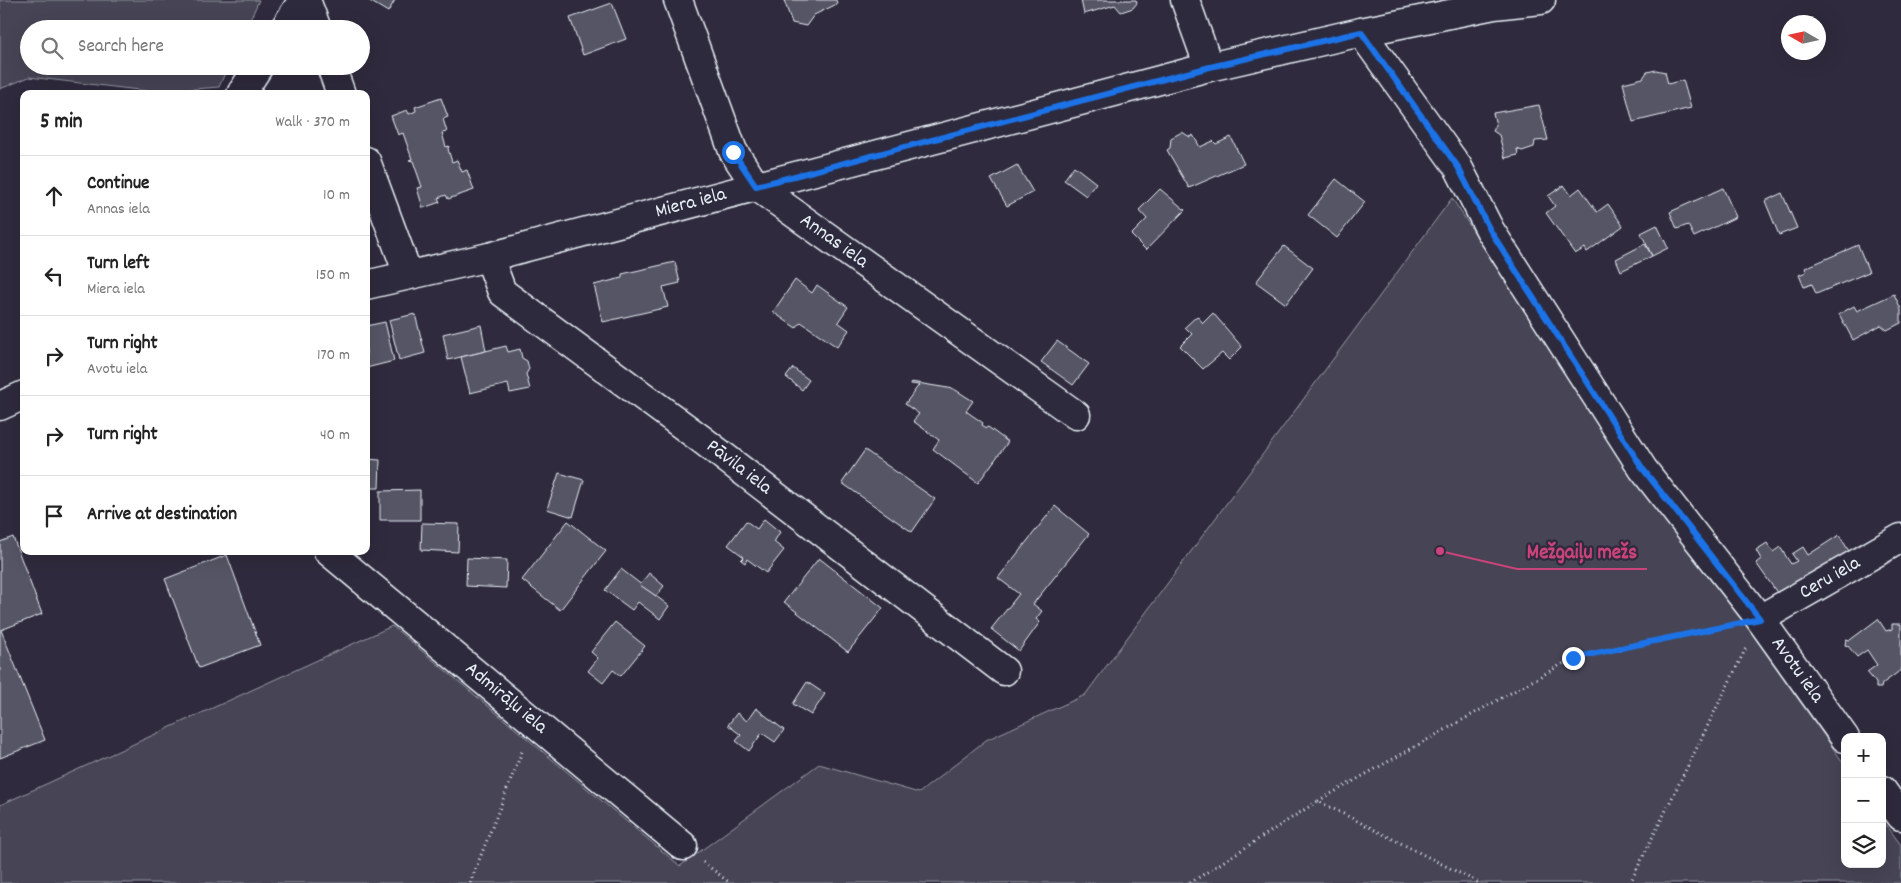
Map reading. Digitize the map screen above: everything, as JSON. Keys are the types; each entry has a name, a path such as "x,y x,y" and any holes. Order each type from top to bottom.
{"street":[{"path":"291,20 305,0"},
{"path":"305,0 313,20"},
{"name":"Annas iela","path":"678,0 733,152 756,186 1076,415"},
{"path":"1185,0 1210,67"},
{"name":"Miera iela","path":"370,284 489,257 1210,67 1361,32 1494,5 1541,0"},
{"name":"Avotu iela","path":"1361,32 1458,167 1490,230 1643,469 1760,619 1841,733"},
{"path":"244,90 253,75"},
{"path":"334,75 340,90"},
{"path":"370,172 408,274"},
{"name":"Pāvila iela","path":"489,257 502,292 708,445 1004,671"},
{"path":"0,406 20,397"},
{"name":"Ceru iela","path":"1760,619 1901,538"},
{"name":"Admirāļu iela","path":"333,555 683,846"},
{"path":"1886,795 1901,816"}],"path":[{"path":"1190,883 1318,800 1573,658 1760,619"},
{"path":"1630,883 1760,619"},
{"path":"470,883 533,723"},
{"path":"1318,800 1479,883"}],"shaded area":[{"path":"0,0 259,0 250,20 20,20 20,75 224,75 219,87 181,90 139,90 29,77 0,89"},
{"path":"1452,198 1631,477 1747,627 1841,759 1841,868 1886,868 1886,824 1901,845 1901,883 0,883 0,805 392,626 680,866 819,764 919,793 986,740 1085,695"}],"building":[{"path":"368,0 395,0 388,12"},
{"path":"784,0 836,0 837,4 814,15 806,26 792,23"},
{"path":"1081,0 1136,0 1137,3 1133,8 1121,12 1115,5 1084,14"},
{"path":"612,3 626,39 583,55 570,18"},
{"path":"1656,70 1665,72 1668,84 1683,80 1691,108 1633,122 1623,83 1643,78 1647,72"},
{"path":"441,98 448,117 443,119 447,132 442,133 446,147 449,146 448,149 452,162 457,160 462,172 467,170 474,190 448,199 446,195 438,198 440,202 423,208 417,188 422,187 413,161 409,160 412,159 403,133 398,135 391,116 407,110 409,114 416,111 415,107"},
{"path":"1539,105 1548,140 1535,141 1534,147 1522,151 1517,149 1518,155 1505,158 1499,135 1493,131 1496,125 1493,113"},
{"path":"1182,132 1190,137 1193,135 1200,147 1213,141 1216,144 1231,137 1244,164 1189,188 1167,150 1170,148 1171,138"},
{"path":"1017,165 1033,192 1007,206 991,179"},
{"path":"1074,166 1096,183 1086,196 1064,180"},
{"path":"1336,179 1365,202 1337,238 1308,215"},
{"path":"1564,185 1571,195 1580,188 1597,212 1608,204 1623,226 1587,252 1585,248 1575,254 1546,213 1555,206 1548,196"},
{"path":"1723,188 1736,217 1694,237 1688,225 1677,229 1670,212"},
{"path":"1160,189 1185,210 1146,250 1131,235 1147,219 1139,210"},
{"path":"1782,193 1797,228 1779,235 1765,201"},
{"path":"1657,225 1668,248 1652,256 1641,233"},
{"path":"1645,244 1652,256 1621,271 1616,259"},
{"path":"1858,245 1869,272 1816,294 1812,284 1804,287 1799,275 1806,272 1805,268"},
{"path":"1284,246 1313,268 1286,304 1256,282"},
{"path":"675,262 680,283 663,287 668,307 603,322 594,285 622,278 622,274"},
{"path":"795,280 812,293 817,285 848,307 838,322 849,330 837,347 801,322 796,328 773,312"},
{"path":"1894,294 1901,309 1901,323 1887,330 1881,325 1853,340 1839,314 1854,306 1857,311"},
{"path":"1213,313 1242,347 1229,360 1222,353 1203,369 1180,346 1192,334 1185,327 1197,316 1203,323"},
{"path":"415,314 425,353 399,360 389,320"},
{"path":"385,322 394,361 370,367 370,325"},
{"path":"481,325 486,351 448,360 443,334"},
{"path":"1057,341 1089,364 1073,385 1041,362"},
{"path":"506,346 508,352 520,349 522,358 527,361 529,369 526,374 530,389 510,393 508,384 470,393 461,357"},
{"path":"793,368 809,380 802,390 786,377"},
{"path":"911,382 954,389 973,401 966,411 983,423 982,425 986,428 988,427 1008,442 978,483 933,449 939,440 913,421 919,414 905,404 919,385 911,384"},
{"path":"865,450 935,499 912,532 842,483"},
{"path":"370,459 380,460 379,488 370,488"},
{"path":"559,473 584,480 573,517 547,509"},
{"path":"420,490 420,520 380,520 380,491"},
{"path":"1055,506 1089,534 1033,604 1042,611 1036,619 1040,622 1019,651 991,629 1019,594 998,578"},
{"path":"764,519 780,532 774,542 784,550 766,573 747,559 745,563 741,560 744,557 728,545 746,521 757,529"},
{"path":"568,521 606,551 560,610 522,580"},
{"path":"422,523 459,524 458,552 421,550"},
{"path":"1839,535 1852,556 1778,594 1756,563 1761,559 1756,550 1767,543 1773,552 1780,547 1791,564 1797,561 1792,554 1803,547 1808,555"},
{"path":"13,537 42,614 1,630 45,740 0,758 0,542"},
{"path":"227,555 260,645 199,668 165,579"},
{"path":"467,558 507,560 506,588 466,586"},
{"path":"819,558 883,608 848,652 784,602"},
{"path":"621,569 669,606 660,619 638,602 632,610 605,590"},
{"path":"649,573 664,586 656,596 640,585"},
{"path":"1878,619 1886,631 1892,629 1892,624 1901,624 1901,670 1882,684 1881,688 1876,688 1876,683 1867,672 1877,665 1867,650 1857,657 1845,645 1846,639 1850,640"},
{"path":"615,622 645,646 621,676 613,670 603,683 588,671 598,658 591,652"},
{"path":"807,682 825,694 811,715 793,704"},
{"path":"756,708 784,730 775,742 762,733 749,751 736,741 741,735 728,725 737,713 747,721"}],"place":[{"name":"Mežgaiļu mežs","path":"1440,551"}],"route":[{"path":"733,152 756,186 1210,67 1361,32 1458,167 1490,230 1643,469 1760,619 1573,658"}]}
